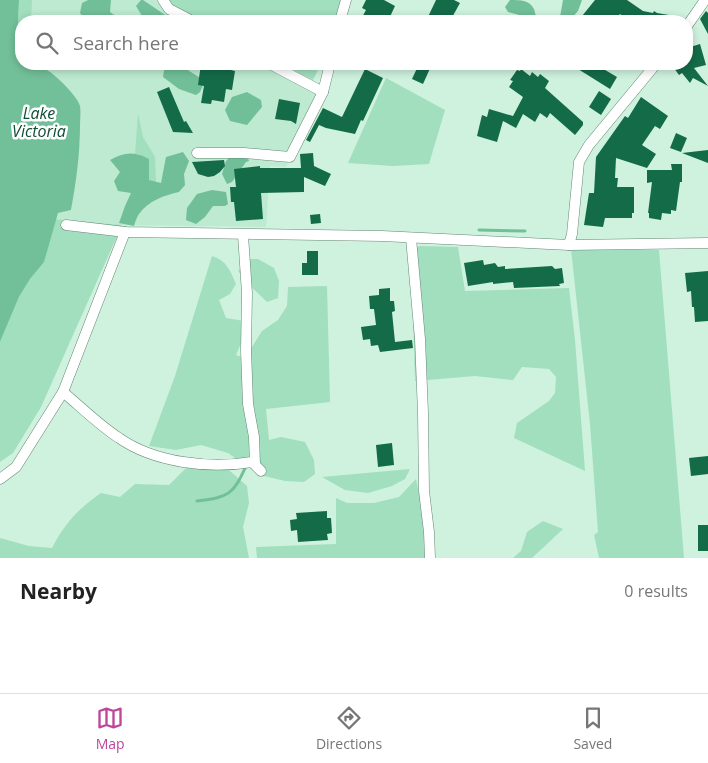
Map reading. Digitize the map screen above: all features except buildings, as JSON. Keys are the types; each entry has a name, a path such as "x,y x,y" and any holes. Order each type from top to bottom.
{"street":[{"path":"163,0 169,9 180,15"},
{"path":"342,15 346,0"},
{"path":"693,17 705,0"},
{"path":"281,70 323,92"},
{"path":"197,153 244,153 290,157 323,92 328,70"},
{"path":"569,246 572,234 579,162 589,144 651,70"},
{"path":"66,225 125,232 411,238 569,246 708,243"},
{"path":"0,478 16,467 62,392 125,232"},
{"path":"62,392 119,438 139,450 166,459 220,466 252,462 258,468 248,404 246,350 247,292 243,235"},
{"path":"411,238 420,338 424,491 430,558"}],"shaded area":[{"path":"19,0 157,0 158,3 177,15 20,15"},
{"path":"19,0 32,0 31,15 18,15"},
{"path":"88,0 111,0 110,12 114,15 82,15 80,13 82,3"},
{"path":"143,0 165,15 141,15 136,6"},
{"path":"169,0 341,0 337,15 188,15 170,5"},
{"path":"510,0 522,0 530,4 536,15 519,15 508,12 505,7"},
{"path":"563,0 582,0 574,15 560,15"},
{"path":"47,70 272,70 315,91 318,95 286,167 270,166 266,227 122,225 55,219 58,213 71,210 80,141 80,105 56,77"},
{"path":"164,70 188,70 205,81 200,92 196,95 179,89 163,77"},
{"path":"293,70 318,70 313,80"},
{"path":"386,78 445,110 429,164 393,166 348,163"},
{"path":"247,92 261,100 262,107 247,125 230,121 225,110 232,97"},
{"path":"138,113 143,137 155,157 156,182 149,180 139,154 135,154"},
{"path":"183,152 189,161 184,174 185,185 179,192 152,202 139,214 134,226 119,223 131,193 118,191 114,181 120,172 110,160 120,155 144,156 149,159 149,180 161,183 166,157"},
{"path":"230,157 248,158 249,161 246,162 232,182 227,184 222,174 226,161"},
{"path":"212,190 226,192 228,204 225,206 213,206 205,217 196,224 186,220 187,208 197,194"},
{"path":"55,219 122,225 41,407 13,453 0,462 0,342 19,297 44,261"},
{"path":"419,246 458,247 465,291 569,288 585,471 514,438 517,423 549,401 555,393 556,377 549,369 522,367 513,380 475,376 415,381 412,286 413,250"},
{"path":"571,249 659,250 684,558 599,558 594,535 598,532 590,424"},
{"path":"212,256 225,263 236,284 230,294 219,300 226,318 244,321 244,336 236,355 245,358 262,331 278,320 287,306 288,287 327,286 330,402 266,409 269,440 281,437 305,442 314,460 315,474 304,482 285,481 260,475 228,453 201,445 176,450 149,446 175,376"},
{"path":"250,259 258,259 274,268 279,281 278,298 267,302 238,271"},
{"path":"191,463 213,463 230,471 247,486 249,503 243,527 249,558 0,558 0,538 29,546 52,548 73,517 101,493 120,497 135,484 169,485"},
{"path":"410,469 405,479 392,486 368,493 345,490 322,477"},
{"path":"416,479 422,508 426,558 257,558 256,547 336,544 336,498 347,503 374,503 399,497"},
{"path":"543,521 563,529 532,558 513,558 521,551 527,532"}],"water":[{"name":"Lake Victoria","path":"0,0 19,0 18,15 15,15 15,70 46,70 56,76 66,86 80,106 80,137 71,210 58,213 44,262 30,279 19,297 0,342"}],"waterway":[{"path":"479,230 525,231"},
{"path":"197,501 216,498 229,493 246,466"}]}
